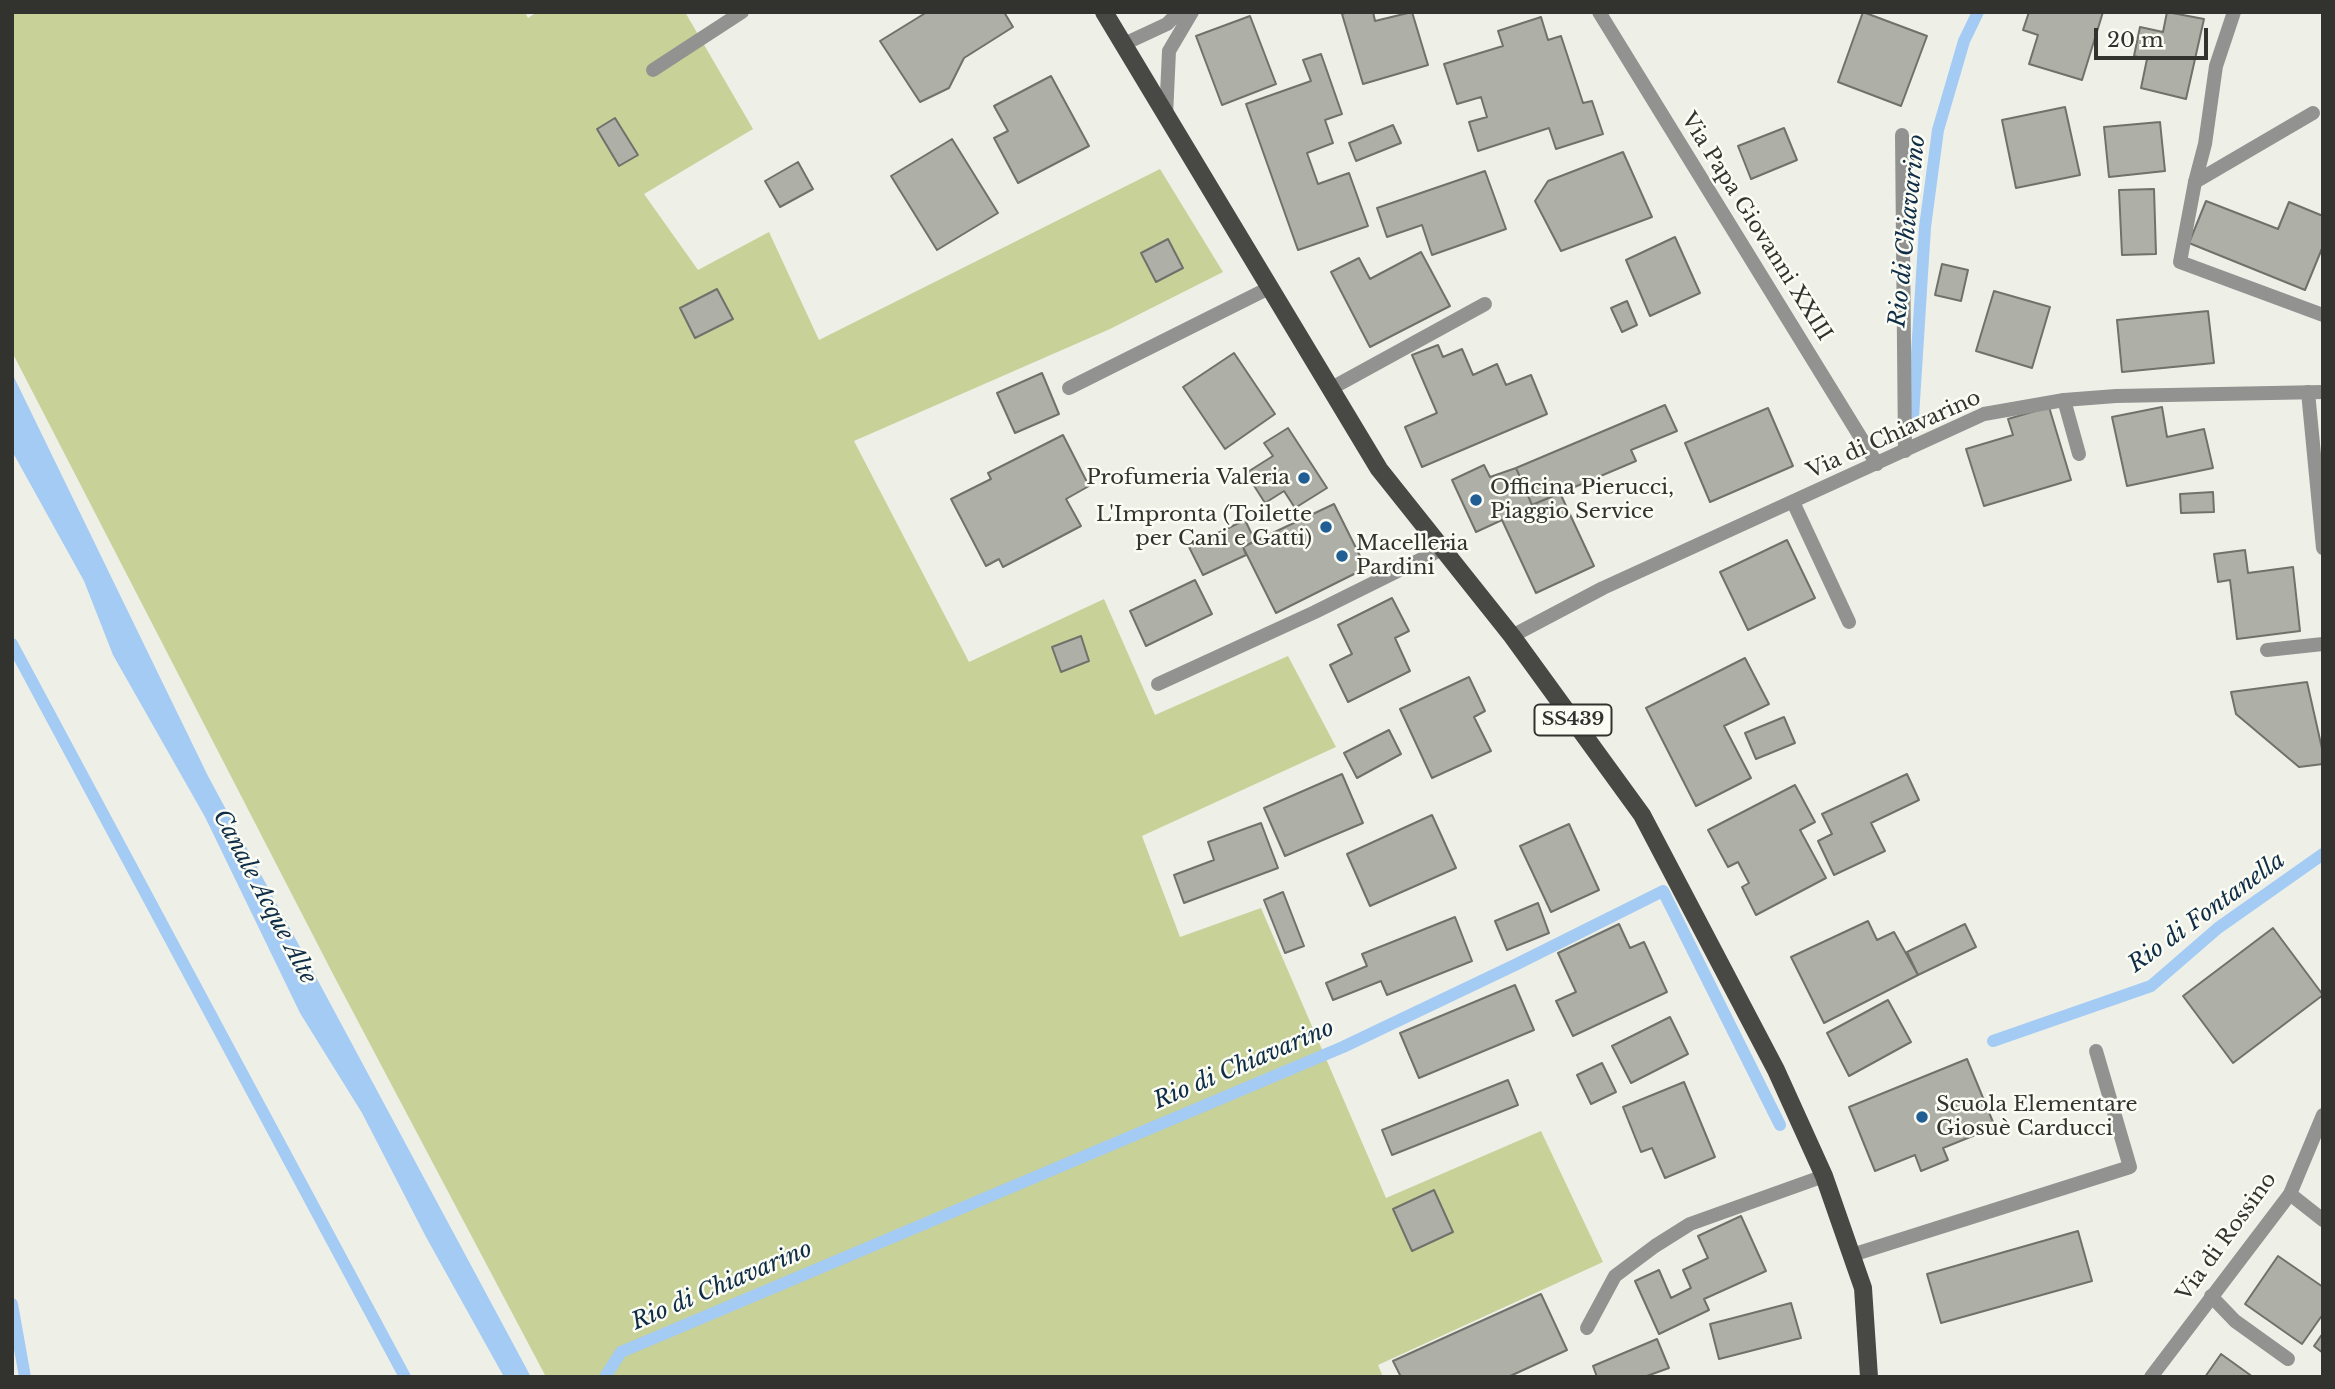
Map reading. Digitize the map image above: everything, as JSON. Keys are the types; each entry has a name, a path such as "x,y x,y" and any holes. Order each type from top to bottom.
{"main road":[{"name":"SS439","path":"1104,12 1379,470 1512,636 1642,816 1776,1070 1824,1176 1863,1288 1869,1377"}],"street":[{"path":"653,70 742,12"},
{"path":"1124,44 1167,24 1179,12"},
{"path":"1166,116 1169,51 1192,12"},
{"name":"Via Papa Giovanni XXIII","path":"1599,12 1877,464"},
{"path":"2234,12 2216,66 2205,144 2180,262 2323,315"},
{"path":"2196,182 2313,113"},
{"path":"1902,135 1906,451"},
{"path":"1069,388 1269,288"},
{"path":"1330,389 1485,304"},
{"path":"2316,392 2323,548"},
{"name":"Via di Chiavarino","path":"1512,636 1603,588 1984,414 2064,400 2116,396 2316,392"},
{"path":"2064,400 2079,454"},
{"path":"1793,502 1849,622"},
{"path":"1158,684 1315,612 1442,549"},
{"path":"2267,650 2323,643"},
{"path":"1852,1255 2130,1167 2096,1051"},
{"name":"Via di Rossino","path":"2151,1377 2290,1194 2323,1115"},
{"path":"1587,1328 1615,1276 1655,1246 1690,1224 1824,1176"},
{"path":"2290,1194 2323,1220"},
{"path":"2211,1296 2235,1321 2288,1359"}],"green space":[{"path":"12,12 525,12 528,18 537,12 685,12 753,129 644,194 698,270 769,232 819,340 1160,169 1223,272 1110,329 854,441 969,662 1104,599 1155,715 1288,656 1336,747 1142,836 1180,937 1261,908 1386,1198 1541,1131 1603,1262 1378,1365 1383,1377 546,1377 334,976 12,352"}],"water":[{"name":"Canale Acque Alte","path":"12,373 208,776 531,1377 504,1377 426,1237 362,1113 300,1013 205,817 113,655 84,581 12,451"}],"building":[{"path":"927,12 1004,12 1013,27 964,58 949,88 920,102 880,41"},
{"path":"1373,12 1375,21 1412,12 1428,65 1363,84 1342,14"},
{"path":"1863,12 1927,36 1901,106 1838,82"},
{"path":"2029,12 2103,12 2082,80 2029,64 2038,35 2023,30"},
{"path":"2167,12 2204,19 2186,99 2141,88 2147,59 2134,56 2140,27 2163,32"},
{"path":"1250,16 1276,84 1222,105 1196,36"},
{"path":"1541,17 1548,40 1561,36 1583,103 1592,101 1603,134 1556,149 1549,128 1478,151 1469,122 1487,117 1481,97 1457,104 1444,64 1503,46 1498,31"},
{"path":"1321,54 1342,114 1325,120 1333,143 1307,153 1318,184 1349,173 1368,226 1298,250 1246,104 1311,81 1303,60"},
{"path":"1051,76 1089,146 1018,183 994,138 1008,131 994,106"},
{"path":"2065,107 2080,175 2016,188 2002,120"},
{"path":"615,118 638,155 619,166 597,129"},
{"path":"2160,122 2165,171 2109,177 2104,127"},
{"path":"1393,125 1401,143 1356,161 1349,143"},
{"path":"1784,128 1797,160 1751,179 1738,146"},
{"path":"952,139 998,213 937,250 891,176"},
{"path":"1623,152 1652,217 1561,251 1535,201 1548,181"},
{"path":"798,162 813,189 780,207 765,181"},
{"path":"1485,171 1506,229 1432,255 1422,225 1387,237 1377,208"},
{"path":"2154,189 2156,254 2122,255 2119,190"},
{"path":"2206,201 2278,229 2289,202 2323,216 2323,246 2305,290 2189,243"},
{"path":"1675,237 1700,293 1650,316 1626,260"},
{"path":"1168,239 1183,268 1156,282 1141,253"},
{"path":"1421,252 1450,306 1370,347 1331,272 1359,258 1370,279"},
{"path":"1942,264 1968,270 1961,301 1935,295"},
{"path":"717,289 733,319 695,338 680,308"},
{"path":"1994,291 2050,307 2032,368 1976,351"},
{"path":"1627,301 1637,325 1622,332 1611,308"},
{"path":"2208,311 2214,363 2122,372 2117,320"},
{"path":"1438,345 1443,357 1462,349 1473,375 1497,364 1506,385 1531,375 1547,414 1422,467 1405,427 1437,413 1412,355"},
{"path":"1234,353 1275,414 1225,449 1183,387"},
{"path":"1042,373 1059,414 1015,433 997,393"},
{"path":"1665,405 1677,431 1631,450 1636,461 1532,505 1516,468"},
{"path":"2049,407 2071,480 1984,506 1966,449 2013,435 2008,419"},
{"path":"2162,407 2167,437 2204,429 2213,468 2127,486 2112,417"},
{"path":"1768,408 1793,466 1710,502 1685,443"},
{"path":"1288,428 1327,488 1295,508 1284,491 1265,503 1246,473 1273,456 1264,443"},
{"path":"1063,435 1089,486 1066,499 1081,526 1003,567 999,559 986,566 951,499 991,479 988,473"},
{"path":"1484,465 1490,477 1516,468 1532,505 1560,493 1594,566 1536,593 1502,520 1476,532 1452,480"},
{"path":"2213,492 2214,512 2181,513 2180,494"},
{"path":"1334,504 1366,568 1276,613 1243,547"},
{"path":"1245,520 1255,541 1243,547 1246,555 1203,575 1189,547"},
{"path":"1787,540 1815,598 1748,630 1720,572"},
{"path":"2245,550 2248,573 2293,567 2300,631 2237,639 2230,580 2218,582 2214,554"},
{"path":"1195,580 1212,614 1146,646 1130,611"},
{"path":"1392,598 1409,631 1395,638 1410,671 1348,702 1330,665 1352,654 1338,625"},
{"path":"1081,636 1089,661 1061,672 1052,647"},
{"path":"1745,658 1769,704 1724,726 1751,778 1696,806 1646,708"},
{"path":"1469,677 1485,711 1474,717 1491,751 1432,778 1400,709"},
{"path":"2307,682 2323,753 2323,764 2299,767 2236,714 2231,692"},
{"path":"1784,717 1795,743 1756,759 1745,733"},
{"path":"1389,730 1401,754 1357,778 1344,753"},
{"path":"1342,774 1363,823 1285,856 1264,808"},
{"path":"1907,774 1919,800 1871,823 1885,851 1834,875 1818,841 1832,834 1822,814"},
{"path":"1795,785 1815,822 1800,830 1826,878 1756,915 1742,887 1749,883 1738,862 1728,867 1708,830"},
{"path":"1432,815 1456,868 1370,906 1347,854"},
{"path":"1261,823 1278,868 1184,903 1174,875 1214,860 1208,842"},
{"path":"1569,824 1599,890 1551,912 1520,846"},
{"path":"1283,892 1304,946 1285,953 1264,900"},
{"path":"1538,903 1549,933 1507,950 1495,921"},
{"path":"1455,917 1472,961 1387,995 1381,981 1333,1000 1326,983 1367,966 1362,954"},
{"path":"1868,921 1877,940 1894,932 1918,975 1824,1023 1791,957"},
{"path":"1619,924 1630,948 1644,942 1667,992 1573,1036 1556,1001 1576,992 1558,953"},
{"path":"1965,924 1976,947 1918,975 1907,952"},
{"path":"2273,928 2323,995 2233,1063 2183,996"},
{"path":"1515,985 1534,1030 1419,1078 1400,1033"},
{"path":"1888,1000 1911,1042 1849,1076 1827,1033"},
{"path":"1670,1017 1688,1054 1631,1083 1612,1046"},
{"name":"Scuola Elementare Giosuè Carducci","path":"1967,1059 1995,1127 1943,1148 1948,1160 1921,1171 1915,1155 1875,1171 1849,1107"},
{"path":"1602,1063 1616,1092 1591,1104 1577,1075"},
{"path":"1508,1080 1518,1105 1392,1155 1382,1130"},
{"path":"1684,1082 1715,1157 1665,1178 1652,1148 1641,1152 1623,1107"},
{"path":"1434,1190 1453,1232 1412,1251 1393,1209"},
{"path":"1741,1216 1766,1271 1704,1299 1709,1310 1659,1334 1635,1281 1659,1270 1671,1298 1691,1288 1683,1270 1708,1258 1698,1236"},
{"path":"2078,1231 2092,1281 1941,1323 1927,1274"},
{"path":"2278,1256 2323,1287 2323,1314 2302,1344 2245,1304"},
{"path":"1541,1294 1567,1350 1508,1377 1401,1377 1393,1361"},
{"path":"1791,1303 1801,1338 1719,1359 1710,1324"},
{"path":"2323,1333 2323,1353 2314,1346"},
{"path":"1657,1339 1669,1368 1644,1377 1597,1377 1593,1366"},
{"path":"2221,1354 2253,1377 2205,1377"}],"waterway":[{"name":"Rio di Chiavarino","path":"1913,417 1925,227 1938,130 1964,41 1978,12"},
{"path":"12,644 405,1377"},
{"name":"Rio di Fontanella","path":"1993,1041 2151,986 2218,928 2323,854"},
{"name":"Rio di Chiavarino","path":"605,1377 621,1352 1343,1047 1663,891 1780,1125"},
{"path":"12,1304 25,1377"}],"place":[{"name":"Profumeria Valeria","path":"1304,478"},
{"name":"Officina Pierucci, Piaggio Service","path":"1476,500"},
{"name":"L'Impronta (Toilette per Cani e Gatti)","path":"1326,527"},
{"name":"Macelleria Pardini","path":"1342,556"},
{"name":"Scuola Elementare Giosuè Carducci","path":"1922,1117"}]}
